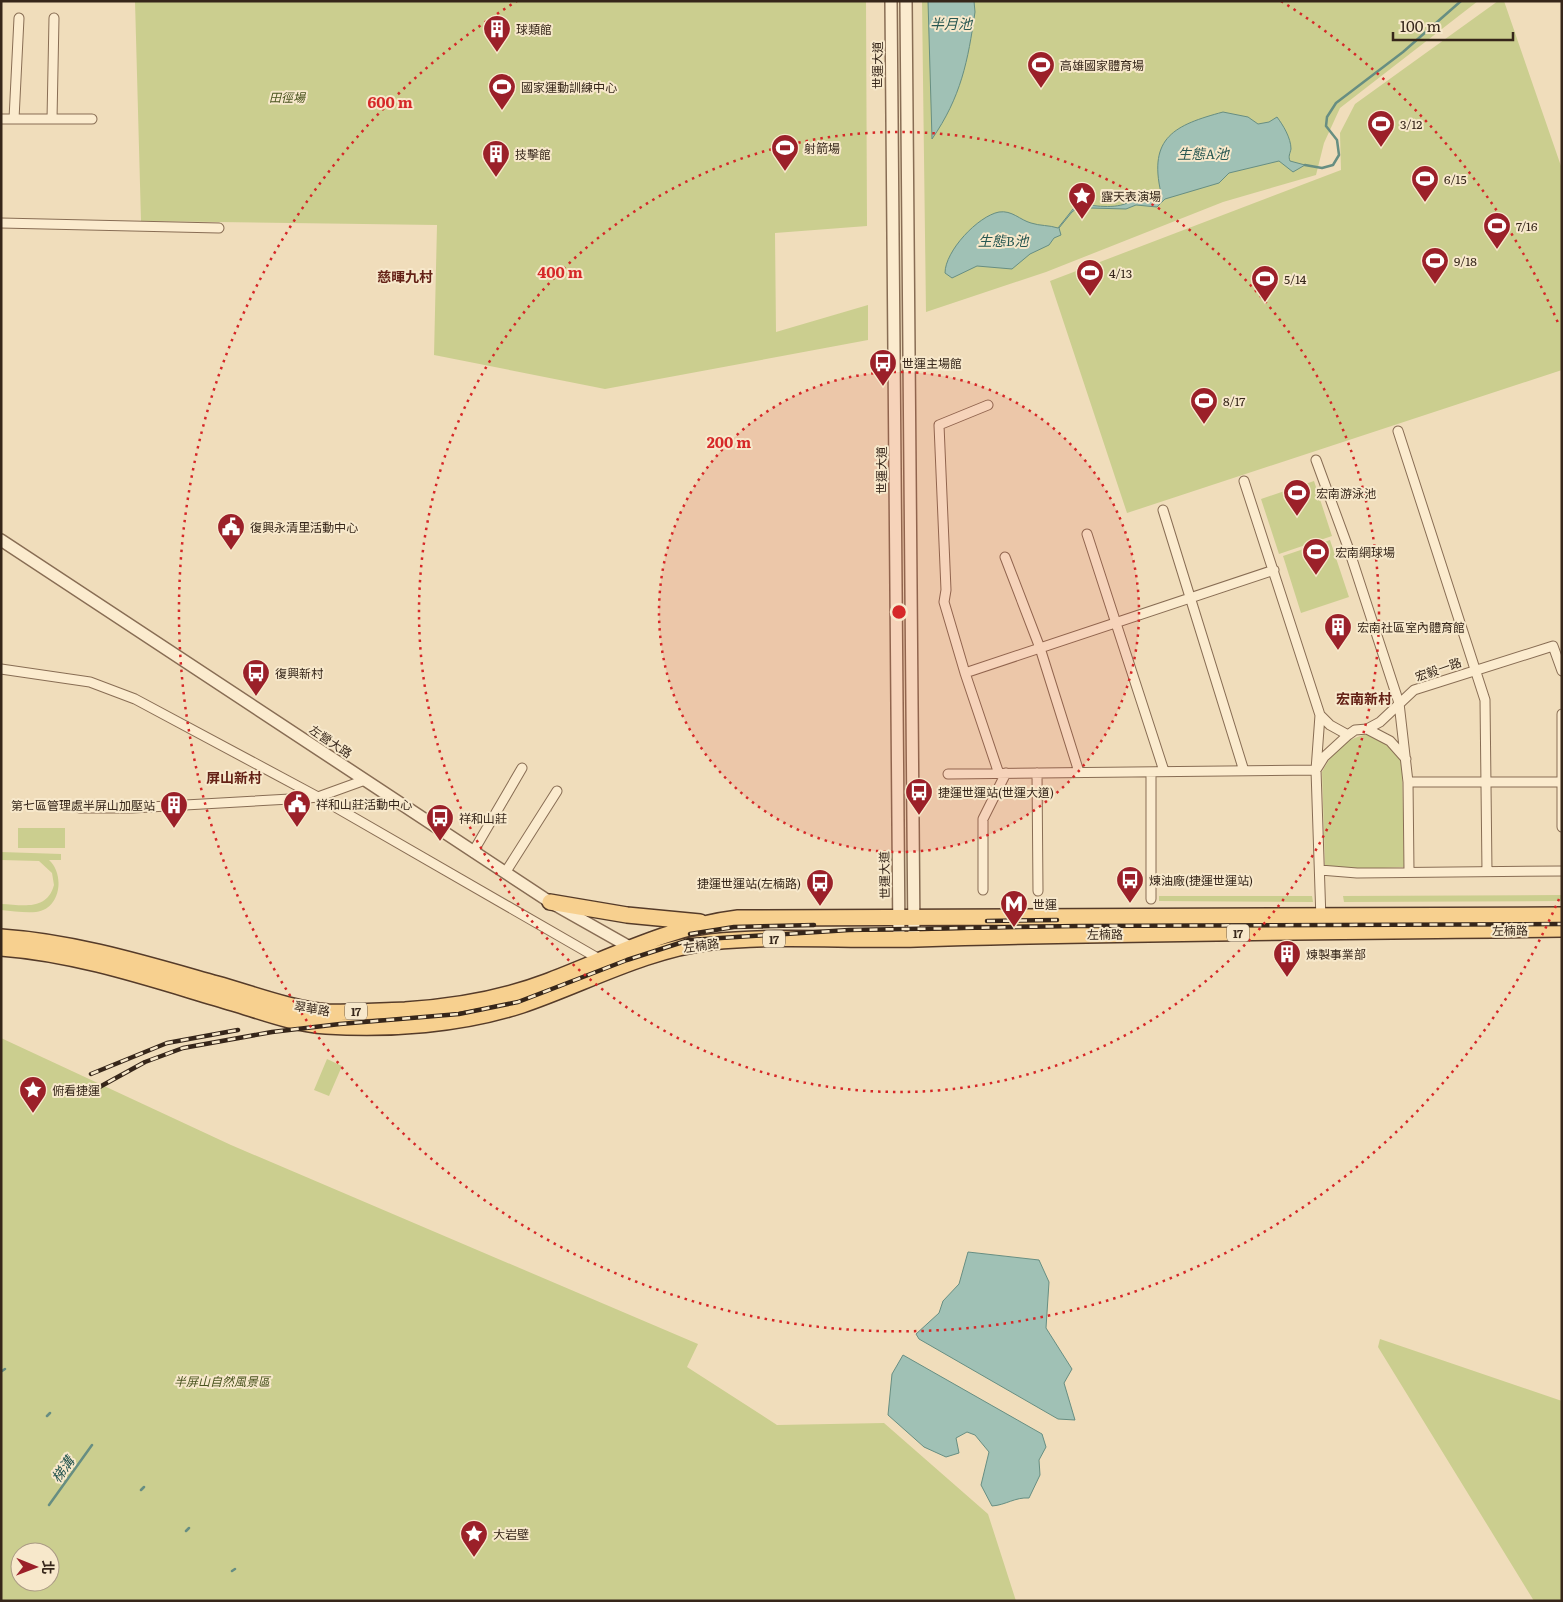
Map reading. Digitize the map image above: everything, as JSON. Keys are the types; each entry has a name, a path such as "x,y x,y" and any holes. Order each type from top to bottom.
{"main road":[{"path":"550,902 627,915 706,923"},
{"name":"左楠路","path":"706,923 738,918 914,916 1562,914"},
{"name":"翠華路","path":"1,937 67,945 119,957 290,1005 328,1012 404,1010 458,1005 513,993 630,947 706,923"},
{"name":"左楠路","path":"651,956 684,946 747,939 907,939 1119,933 1562,929"},
{"name":"翠華路","path":"1,948 62,956 125,971 290,1020 324,1026 405,1026 462,1019 519,1006 651,956"}],"street":[{"name":"世運大道","path":"890,1 899,917 907,939"},
{"path":"906,1 914,916 907,939"},
{"path":"14,118 19,18"},
{"path":"52,119 54,18"},
{"path":"1,119 92,120"},
{"path":"1,223 220,228"},
{"path":"982,890 983,820 1002,773 965,673 944,602 946,590 939,425 988,404"},
{"path":"1398,431 1485,700 1487,871"},
{"path":"1316,460 1349,550 1399,703 1408,782 1408,871"},
{"path":"1244,481 1320,715 1316,770 1322,932"},
{"path":"1163,510 1244,771"},
{"path":"1087,534 1164,771"},
{"name":"左營大路","path":"1,540 550,902 630,947 651,956"},
{"path":"1006,557 1040,648 1080,772"},
{"path":"965,673 1274,570"},
{"name":"宏毅一路","path":"1316,770 1324,757 1348,735 1355,730 1367,728 1380,722 1418,688 1553,646 1562,670"},
{"path":"1,669 90,682 135,699 318,797 617,969"},
{"path":"1562,714 1562,827"},
{"path":"1320,715 1330,725 1348,735"},
{"path":"1367,728 1390,741 1406,759"},
{"path":"473,852 522,768"},
{"path":"948,774 1316,770"},
{"path":"1151,772 1151,899"},
{"path":"1037,773 1038,892"},
{"path":"80,808 252,803 318,797 365,780"},
{"path":"1408,782 1562,782"},
{"path":"505,873 557,792"},
{"path":"1320,870 1358,873 1408,871 1562,871"}],"green space":[{"name":"國家運動訓練中心","path":"135,1 866,1 867,226 775,233 776,332 868,305 868,340 605,389 434,355 437,225 141,221"},
{"path":"922,1 1478,1 1340,108 1324,143 1316,175 1223,202 1046,272 926,312"},
{"path":"1498,1 1504,1 1562,169 1562,370 1127,513 1050,281 1341,170 1340,133 1355,104"},
{"name":"宏南游泳池","path":"1314,481 1332,536 1279,554 1261,499"},
{"name":"宏南網球場","path":"1330,540 1349,597 1301,613 1283,556"},
{"path":"1368,734 1387,744 1402,761 1404,867 1361,869 1325,866 1322,772 1330,758 1340,747 1353,739"},
{"path":"18,828 65,828 65,848 18,848"},
{"path":"1,852 61,854 61,860 49,860 54,866 59,882 58,890 51,905 36,912 1,910 1,904 33,905 40,903 51,893 54,885 52,873 39,861 1,860"},
{"path":"1562,895 1562,901 1344,902 1343,896"},
{"path":"1159,896 1312,896 1313,902 1159,901"},
{"name":"半屏山自然風景區","path":"1,1038 231,1145 698,1344 687,1367 777,1425 884,1423 988,1514 1016,1601 1,1601"},
{"path":"327,1059 342,1066 329,1096 314,1090"},
{"path":"1380,1339 1562,1401 1562,1601 1534,1601 1378,1347"}],"water":[{"name":"半月池","path":"928,1 974,1 975,12 966,63 957,93 932,139"},
{"name":"生態A池","path":"1223,112 1248,117 1258,124 1269,122 1277,117 1290,140 1290,161 1305,165 1293,172 1279,161 1229,173 1219,183 1165,199 1157,207 1136,205 1126,209 1080,206 1072,212 1059,228 1061,235 1054,238 1049,245 1030,254 1012,269 977,266 952,278 945,273 950,255 964,236 982,220 999,212 1008,212 1027,222 1058,228 1073,209 1081,204 1114,206 1133,200 1145,202 1157,200 1161,193 1158,159 1162,146 1169,136 1191,122"},
{"path":"968,1252 1039,1260 1049,1282 1046,1328 1072,1369 1064,1383 1075,1420 1058,1419 919,1339 916,1334 939,1313 943,1301 959,1284"},
{"path":"903,1355 1042,1434 1046,1447 1039,1460 1040,1475 1029,1498 992,1506 981,1485 989,1452 975,1435 967,1432 956,1438 959,1453 946,1457 924,1447 888,1415 892,1374"}],"waterway":[{"path":"1305,165 1322,168 1333,165 1339,155 1337,140 1326,126 1327,117 1336,103 1403,52 1461,1"},
{"path":"47,1416 50,1413"},
{"name":"梯溝","path":"49,1505 92,1445"},
{"path":"141,1490 144,1487"},
{"path":"186,1531 189,1528"}],"railway":[{"path":"987,921 1057,920"},
{"path":"94,1090 145,1062 183,1048 272,1032 459,1014 518,1002 627,960 689,940 849,930 1077,926 1562,924"},
{"path":"690,934 734,927 814,925"},
{"path":"91,1074 167,1043 238,1030"}],"place":[{"name":"球類館","path":"497,53"},
{"name":"高雄國家體育場","path":"1041,89"},
{"name":"國家運動訓練中心","path":"502,111"},
{"name":"3/12","path":"1381,148"},
{"name":"射箭場","path":"785,172"},
{"name":"技擊館","path":"496,178"},
{"name":"6/15","path":"1425,203"},
{"name":"露天表演場","path":"1082,220"},
{"name":"7/16","path":"1497,250"},
{"name":"9/18","path":"1435,285"},
{"name":"4/13","path":"1090,297"},
{"name":"5/14","path":"1265,303"},
{"name":"世運主場館","path":"883,387"},
{"name":"8/17","path":"1204,425"},
{"name":"宏南游泳池","path":"1297,517"},
{"name":"復興永清里活動中心","path":"231,551"},
{"name":"宏南網球場","path":"1316,576"},
{"name":"宏南社區室內體育館","path":"1338,651"},
{"name":"復興新村","path":"256,697"},
{"name":"捷運世運站(世運大道)","path":"919,816"},
{"name":"祥和山莊活動中心","path":"297,828"},
{"name":"第七區管理處半屏山加壓站","path":"174,829"},
{"name":"祥和山莊","path":"440,842"},
{"name":"煉油廠(捷運世運站)","path":"1130,904"},
{"name":"捷運世運站(左楠路)","path":"820,907"},
{"name":"世運","path":"1014,928"},
{"name":"煉製事業部","path":"1287,978"},
{"name":"俯看捷運","path":"33,1114"},
{"name":"大岩壁","path":"474,1558"}],"district":[{"name":"慈暉九村","path":"405,276"},
{"name":"宏南新村","path":"1364,698"},
{"name":"屏山新村","path":"234,777"}],"park label":[{"name":"田徑場","path":"287,97"}],"water label":[{"name":"生態B池","path":"1003,240"}]}
